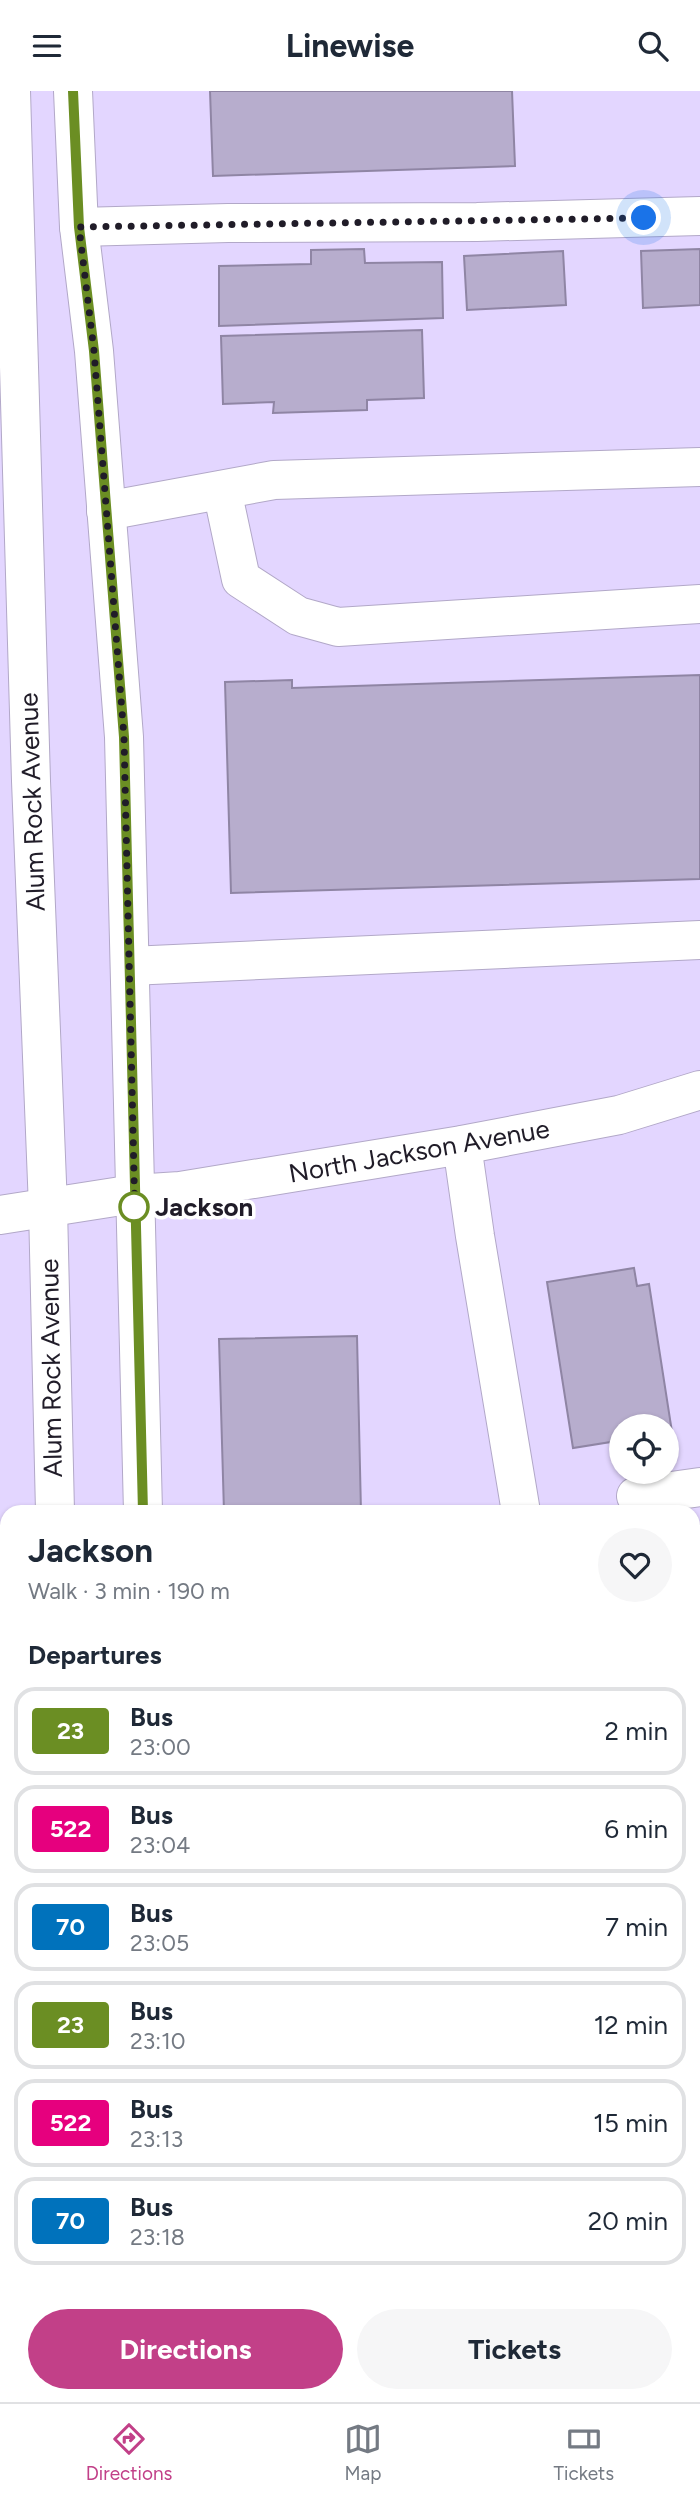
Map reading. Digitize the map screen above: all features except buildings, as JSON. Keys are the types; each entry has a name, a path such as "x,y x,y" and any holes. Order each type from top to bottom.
{"main road":[{"name":"Alum Rock Avenue","path":"11,91 31,781 48,1207 55,1505"},
{"path":"73,91 79,227 94,351 124,737 143,1505"},
{"path":"79,227 700,216"},
{"path":"106,511 274,480 700,467"},
{"path":"222,490 241,579 298,616 338,627 700,604"},
{"path":"130,966 700,940"},
{"name":"North Jackson Avenue","path":"0,1215 134,1194 180,1191 463,1145 619,1115 700,1090"},
{"path":"463,1145 475,1236 520,1505"},
{"path":"636,1496 700,1487"}],"shaded area":[{"path":"0,91 700,91 700,1505 0,1505"}],"bus line":[{"name":"23","path":"73,91 79,227 94,351 124,737 143,1505"}],"place":[{"name":"Jackson","path":"134,1207"}],"route":[{"path":"134,1207 135,1219 124,737 94,351 79,227 644,218"}]}
